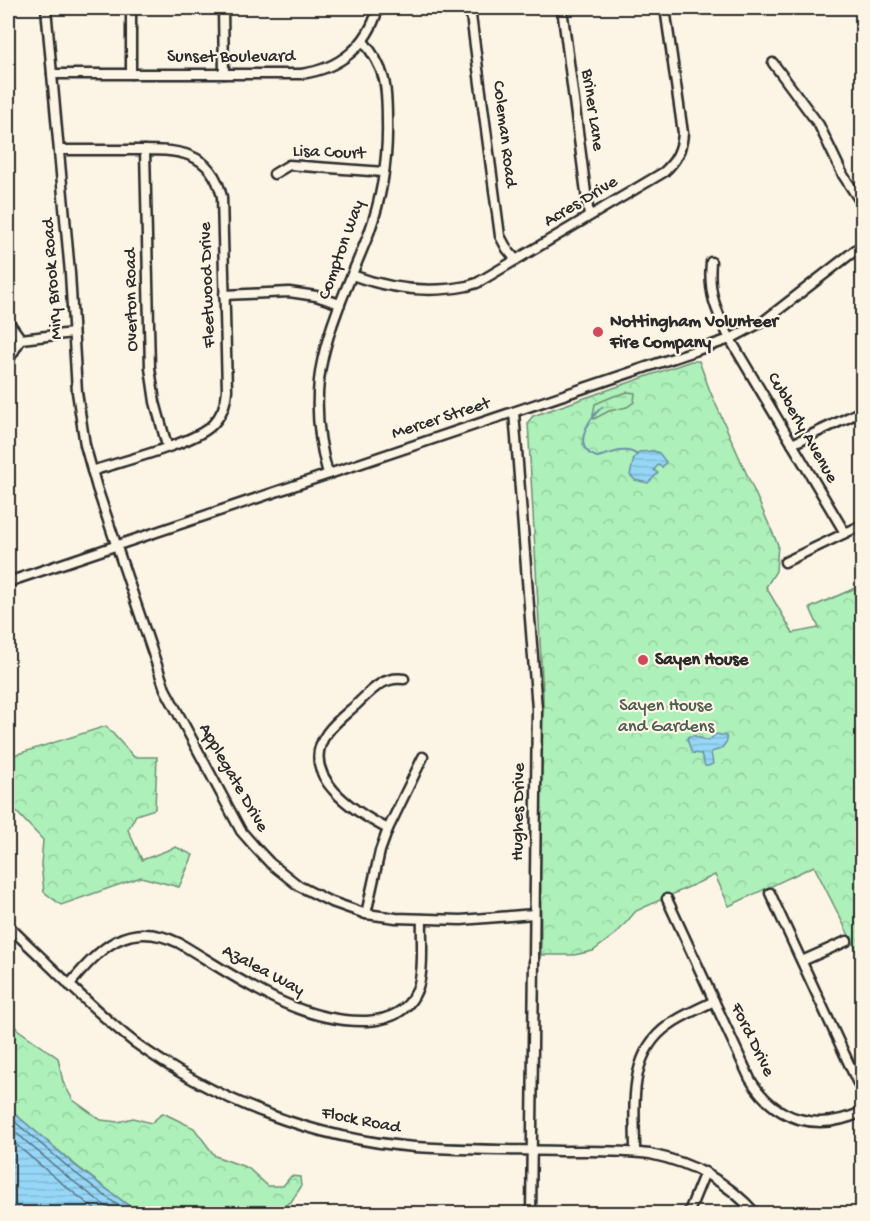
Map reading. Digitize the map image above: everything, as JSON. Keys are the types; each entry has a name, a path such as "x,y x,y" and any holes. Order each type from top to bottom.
{"street":[{"name":"Miry Brook Road","path":"46,8 60,150 77,392 92,471 116,545"},
{"path":"131,8 131,74"},
{"path":"224,8 224,74"},
{"name":"Sunset Boulevard","path":"52,74 312,73 342,60 363,41 378,8"},
{"name":"Coleman Road","path":"470,8 500,236 516,260"},
{"name":"Briner Lane","path":"562,8 590,216"},
{"path":"665,10 676,8"},
{"name":"Acres Drive","path":"352,275 400,289 459,288 477,283 664,172 680,151 683,134 665,10"},
{"name":"Compton Way","path":"328,474 320,444 317,401 322,359 340,304 370,231 384,172 387,128 386,80 378,60 363,41"},
{"path":"773,63 819,125 843,175 862,204"},
{"name":"Fleetwood Drive","path":"60,150 169,150 188,154 205,164 216,179 222,198 227,390 223,409 213,425 197,437 92,471"},
{"name":"Overton Road","path":"145,150 150,368 155,402 167,446"},
{"name":"Lisa Court","path":"274,174 290,165 384,172"},
{"name":"Mercer Street","path":"8,582 730,339 764,321 862,246"},
{"name":"Cubberly Avenue","path":"711,262 709,280 713,301 730,339 845,533"},
{"path":"224,295 289,292 316,296 340,304"},
{"path":"8,321 21,339"},
{"path":"21,339 74,333"},
{"path":"8,361 21,339"},
{"path":"792,444 862,411"},
{"name":"Hughes Drive","path":"514,412 537,709 531,1214"},
{"path":"785,562 862,525"},
{"name":"Applegate Drive","path":"116,545 169,700 241,831 270,863 299,886 328,901 366,914 396,918 486,920 534,914"},
{"path":"388,829 356,811 337,793 321,772 319,756 320,747 327,733 379,684 393,678 404,679"},
{"path":"366,914 375,869 388,829 423,757"},
{"path":"770,893 862,1092"},
{"name":"Ford Drive","path":"667,899 750,1079 771,1104 790,1116 815,1122 839,1121 862,1112"},
{"name":"Azalea Way","path":"69,985 108,945 126,937 149,933 167,937 179,943 267,995 299,1010 331,1018 378,1020 396,1015 403,1010 410,1003 418,988 422,919"},
{"name":"Flock Road","path":"8,925 118,1029 161,1060 213,1090 264,1113 319,1130 382,1143 437,1148 635,1152 677,1160 705,1172 735,1193 756,1214"},
{"path":"802,961 847,940"},
{"path":"635,1152 636,1078 647,1048 654,1038 671,1023 714,1001"},
{"path":"688,1214 705,1172"}],"green space":[{"name":"Sayen House and Gardens","path":"691,361 699,361 778,545 776,571 766,587 793,633 819,628 810,608 862,585 862,961 814,866 729,906 715,875 636,911 617,933 593,951 574,955 541,955 540,827 543,696 528,422 533,416"},
{"path":"628,392 635,393 634,402 627,407 609,411 594,419 595,404"},
{"path":"106,726 134,757 157,757 155,809 136,815 128,830 142,860 176,847 193,855 179,887 141,877 61,905 44,892 41,864 43,840 8,803 8,757"},
{"path":"8,1018 17,1029 58,1058 63,1082 73,1100 101,1120 118,1122 133,1118 151,1123 163,1113 194,1128 215,1156 248,1168 268,1186 283,1186 291,1176 300,1177 301,1187 291,1202 272,1213 144,1214 132,1208 78,1167 8,1108"}],"water":[{"path":"639,452 659,453 666,462 662,467 658,465 654,470 658,473 648,483 635,480 630,475 634,458"},
{"path":"716,734 726,736 727,741 721,749 711,752 713,764 705,766 701,754 692,753 687,739 689,736 695,736 708,741"},
{"path":"8,1108 78,1168 132,1208 144,1213 8,1213"}],"waterway":[{"path":"602,407 591,419 584,434 583,441 589,453 597,457 623,451 637,455"}],"place":[{"name":"Nottingham Volunteer Fire Company","path":"598,332"},
{"name":"Sayen House","path":"643,660"}]}
